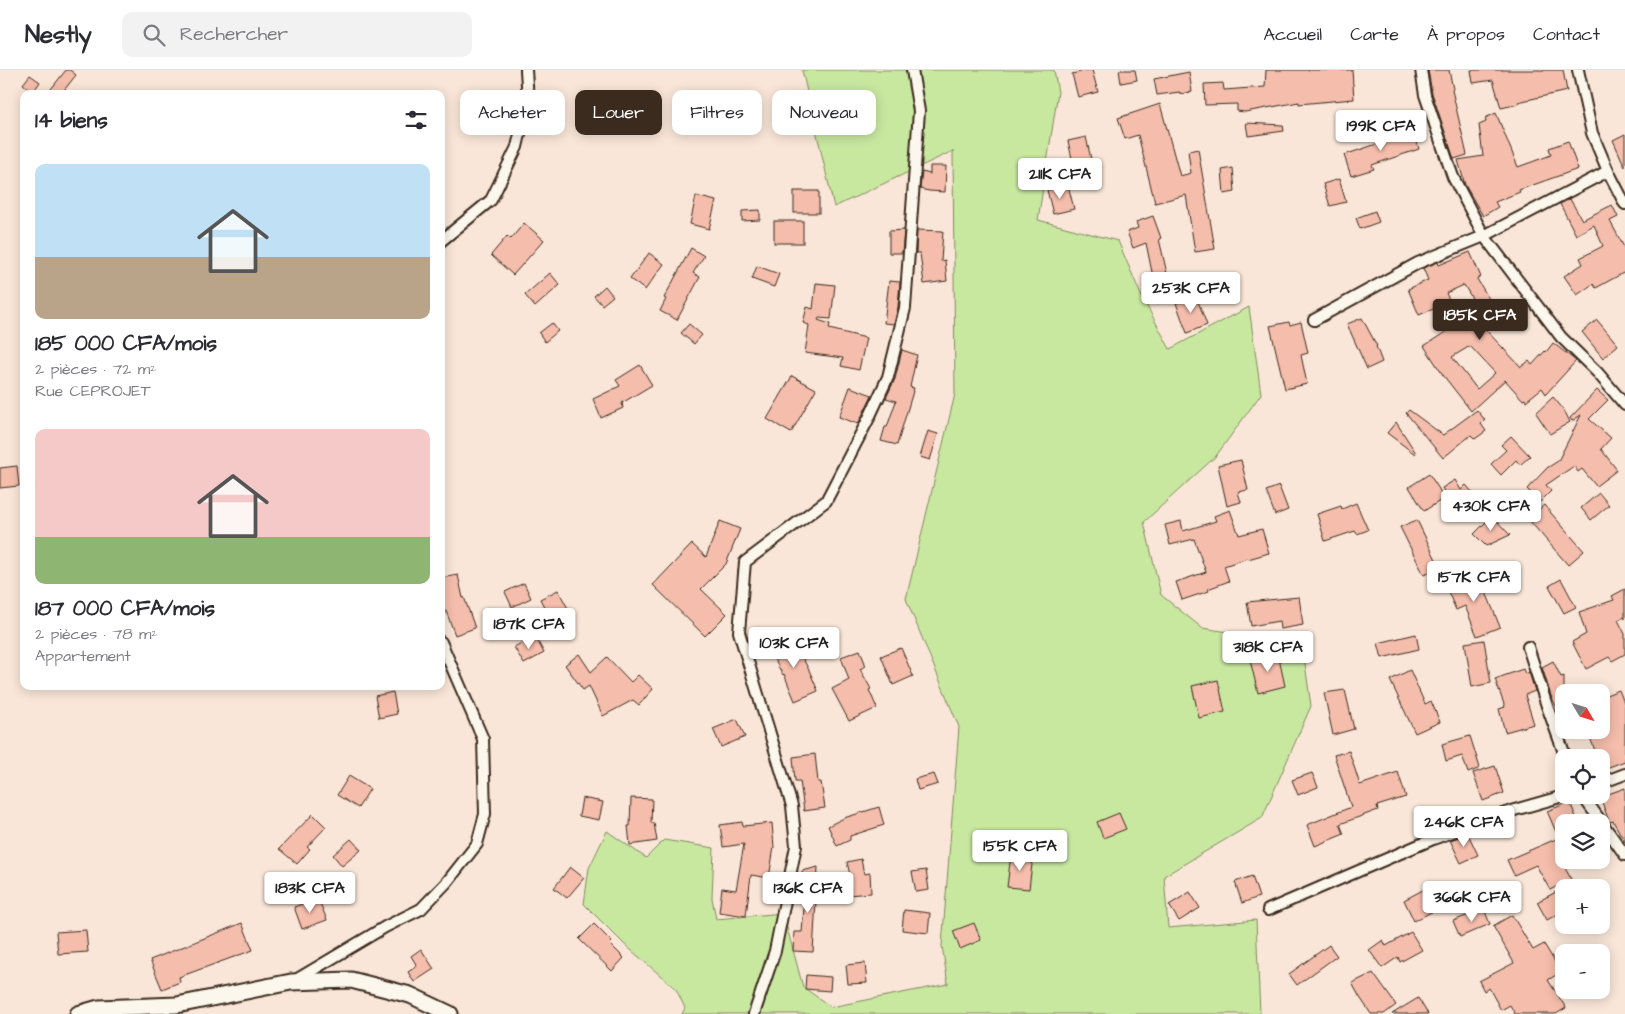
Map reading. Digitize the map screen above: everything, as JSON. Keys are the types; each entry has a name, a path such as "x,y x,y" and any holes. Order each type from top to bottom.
{"street":[{"path":"445,238 491,200 517,147 528,100 526,70"},
{"path":"754,1014 775,951 796,846 792,806 739,632 745,562 826,501 888,377 906,308 919,111 912,70"},
{"path":"1421,70 1425,95 1453,177 1484,236 1561,337 1597,372 1625,405"},
{"path":"1578,70 1592,133 1608,171 1625,204"},
{"path":"1314,320 1418,263 1484,236 1608,171"},
{"path":"1528,647 1563,749"},
{"path":"291,982 385,927 421,909 447,882 477,844 485,814 483,739 445,651"},
{"path":"1610,780 1625,774"},
{"path":"1268,910 1432,839 1511,811 1555,798"},
{"path":"1588,804 1625,855"},
{"path":"78,1014 99,1008 177,1005 291,982 351,980 410,995 450,1014"}],"green space":[{"path":"802,70 1054,70 1058,92 1038,220 1118,241 1141,295 1170,349 1249,307 1261,394 1216,456 1144,522 1161,595 1202,628 1302,643 1311,706 1262,818 1164,876 1168,928 1256,920 1260,1014 682,1014 685,1008 676,989 624,944 584,904 589,868 607,831 646,858 664,840 714,848 712,898 716,919 783,913 803,987 831,1007 948,984 942,946 959,727 906,599 955,394 953,151 834,207 817,135 876,135 876,90 807,90"}],"building":[{"path":"66,70 70,70 76,75 64,90 50,90"},
{"path":"1092,70 1098,92 1078,97 1072,74"},
{"path":"1119,70 1135,70 1137,80 1121,83"},
{"path":"1266,70 1352,70 1354,99 1299,104 1299,102 1245,112 1237,111 1237,104 1205,105 1204,84 1223,83 1224,90 1265,87"},
{"path":"1428,70 1449,70 1467,155 1454,159 1432,93"},
{"path":"1471,70 1563,70 1567,91 1518,102 1519,104 1501,108 1493,80 1473,83"},
{"path":"1189,72 1192,92 1157,95 1154,79"},
{"path":"30,75 40,82 34,90 30,90 23,84"},
{"path":"1160,104 1180,176 1191,173 1188,151 1198,149 1215,249 1195,252 1186,195 1155,203 1138,135 1125,139 1118,118"},
{"path":"1496,113 1518,167 1551,155 1549,148 1568,141 1578,169 1519,190 1520,192 1495,202 1498,207 1483,216 1465,185 1458,160 1483,156 1479,125 1486,122 1485,118"},
{"path":"1246,123 1283,125 1284,131 1248,136"},
{"path":"1413,129 1419,149 1372,165 1374,169 1351,176 1344,155 1383,142 1382,139"},
{"path":"1625,134 1625,167 1613,140"},
{"path":"1086,137 1091,159 1073,163 1068,141"},
{"path":"930,166 946,166 945,192 920,189 922,172 930,174"},
{"path":"1233,168 1235,192 1224,194 1222,170"},
{"path":"1339,179 1346,202 1330,206 1323,184"},
{"path":"1068,185 1074,209 1053,214 1047,190"},
{"path":"794,191 819,191 819,213 794,213"},
{"path":"696,196 716,201 709,229 690,224"},
{"path":"1570,199 1582,220 1612,205 1618,217 1610,221 1625,249 1625,272 1596,288 1593,284 1577,295 1564,276 1583,264 1580,258 1603,246 1594,225 1576,235 1560,204"},
{"path":"760,210 760,220 742,221 742,211"},
{"path":"1375,211 1379,222 1360,229 1356,218"},
{"path":"1153,216 1161,238 1159,239 1173,299 1156,303 1150,278 1153,277 1146,243 1133,248 1127,232 1138,228 1136,222"},
{"path":"774,221 803,221 803,243 774,243"},
{"path":"524,223 544,240 513,275 491,255 507,236 511,239"},
{"path":"904,230 902,253 889,253 889,231"},
{"path":"917,230 943,231 941,261 945,260 947,281 924,284 920,253 916,253"},
{"path":"691,248 704,256 693,273 700,277 677,320 660,311 666,299 664,298"},
{"path":"1470,252 1481,277 1477,279 1500,317 1484,328 1521,367 1529,361 1532,365 1553,343 1576,361 1546,394 1542,388 1526,401 1525,399 1523,400 1505,380 1471,411 1443,375 1424,346 1479,310 1464,285 1446,293 1450,302 1419,315 1408,289 1428,280 1423,268 1438,262 1439,265","holes":["1470,346 1495,373 1477,389 1452,357"]},
{"path":"649,253 664,264 645,290 630,279"},
{"path":"757,266 779,274 774,287 752,279"},
{"path":"550,273 560,285 535,307 525,295"},
{"path":"889,281 900,282 898,307 894,324 884,323"},
{"path":"816,283 835,285 831,319 819,318 818,320 830,324 829,329 866,338 859,370 841,366 843,358 805,353 809,325 803,323 807,307 813,309"},
{"path":"605,286 613,296 602,305 594,296"},
{"path":"1196,296 1207,325 1187,333 1176,303"},
{"path":"1362,318 1377,346 1382,362 1367,369 1347,324"},
{"path":"1597,320 1618,345 1603,358 1582,332"},
{"path":"1289,322 1290,325 1301,322 1308,353 1301,355 1307,384 1285,389 1270,326"},
{"path":"552,323 558,331 545,342 539,333"},
{"path":"689,324 702,335 694,344 681,333"},
{"path":"902,350 917,355 910,387 914,388 897,445 881,441 896,401 886,398 895,379"},
{"path":"640,365 652,385 622,403 623,408 601,418 593,399 620,386 616,380"},
{"path":"792,376 816,389 791,433 767,419"},
{"path":"850,387 872,395 858,424 839,417"},
{"path":"1597,390 1608,400 1589,419 1611,438 1601,449 1617,470 1596,486 1582,469 1578,472 1574,466 1546,485 1551,491 1540,502 1527,489 1547,468 1558,461 1581,415 1572,421 1570,418"},
{"path":"1553,397 1564,410 1570,422 1550,434 1536,413"},
{"path":"1409,410 1443,435 1477,410 1485,420 1481,424 1486,431 1475,439 1471,435 1443,458 1406,413"},
{"path":"1396,422 1416,453 1415,454 1387,433"},
{"path":"928,431 938,434 930,460 920,457"},
{"path":"1511,436 1530,456 1520,465 1516,460 1501,475 1491,464 1506,450 1501,445"},
{"path":"1241,460 1248,490 1238,492 1241,502 1227,506 1218,465"},
{"path":"17,466 19,486 0,488 0,468"},
{"path":"1429,474 1443,499 1424,511 1409,487"},
{"path":"1455,480 1461,490 1466,485 1474,494 1468,500 1473,508 1460,517 1442,488"},
{"path":"1279,486 1288,510 1275,515 1266,491"},
{"path":"1599,493 1609,505 1591,520 1581,508"},
{"path":"1356,503 1368,530 1357,534 1355,531 1325,541 1317,514 1341,506 1342,509"},
{"path":"1544,505 1584,551 1568,565 1528,519"},
{"path":"1230,510 1239,535 1262,529 1269,553 1224,566 1229,581 1208,589 1209,591 1182,600 1176,582 1206,572 1194,539 1170,545 1165,525 1181,521 1183,531 1216,521 1214,516"},
{"path":"1492,516 1510,535 1486,546 1474,534"},
{"path":"1417,520 1440,568 1424,575 1400,527"},
{"path":"720,521 740,529 726,564 701,589 727,614 705,636 653,585 692,544 706,557"},
{"path":"1478,572 1500,627 1477,636 1465,606 1456,610 1446,587"},
{"path":"458,575 463,598 475,628 455,635 445,611 445,577"},
{"path":"1561,579 1576,607 1564,613 1549,586"},
{"path":"524,583 531,598 512,607 505,592"},
{"path":"1625,589 1625,619 1624,617 1618,620 1625,634 1625,654 1612,661 1609,657 1586,669 1572,642 1586,634 1579,612 1614,600 1612,596"},
{"path":"558,590 571,614 553,624 540,599"},
{"path":"1299,597 1303,625 1280,629 1279,621 1251,626 1247,602"},
{"path":"1416,634 1419,649 1382,658 1378,643"},
{"path":"535,636 544,653 524,664 514,647"},
{"path":"791,637 818,691 795,701 784,674 769,650"},
{"path":"1484,640 1491,683 1472,687 1465,643"},
{"path":"901,648 913,676 893,685 881,656"},
{"path":"860,650 866,666 860,669 871,689 869,690 877,708 849,721 832,689 849,680 841,657"},
{"path":"579,654 591,672 607,657 631,682 638,675 653,689 639,705 633,700 603,716 589,686 583,690 565,665"},
{"path":"1278,654 1285,686 1258,693 1250,660"},
{"path":"1553,661 1561,677 1564,676 1564,684 1555,684 1555,704 1551,696 1542,667"},
{"path":"1523,669 1525,674 1529,672 1535,691 1525,695 1534,724 1505,732 1499,709 1505,707 1495,679"},
{"path":"1410,670 1425,704 1431,701 1440,722 1415,733 1390,680"},
{"path":"1218,680 1225,712 1199,718 1192,686"},
{"path":"1345,690 1354,729 1333,735 1324,693"},
{"path":"1619,690 1625,705 1625,761 1610,767 1610,749 1594,749 1591,739 1610,739 1610,694"},
{"path":"393,692 397,714 379,718 375,696"},
{"path":"737,719 745,737 721,747 713,729"},
{"path":"1470,736 1480,768 1468,773 1462,756 1446,761 1442,744"},
{"path":"1349,751 1360,785 1398,772 1406,797 1377,806 1378,810 1340,824 1344,834 1315,846 1307,825 1351,807 1334,755"},
{"path":"815,754 818,782 821,782 825,808 804,811 800,781 795,781 793,757"},
{"path":"1495,766 1504,793 1483,801 1473,773"},
{"path":"1312,773 1318,787 1298,795 1292,780"},
{"path":"934,774 938,784 918,790 915,779"},
{"path":"349,776 370,789 358,808 337,795"},
{"path":"1625,788 1625,842 1613,821 1610,822 1610,814 1606,814 1603,804 1610,804 1610,793"},
{"path":"582,798 603,802 599,820 579,816"},
{"path":"631,798 652,799 651,823 654,823 657,841 630,845 628,826 630,826"},
{"path":"1565,804 1571,804 1575,814 1555,814 1555,830 1547,811"},
{"path":"879,807 884,825 850,836 850,840 837,846 828,826 844,818"},
{"path":"1119,813 1126,829 1103,838 1097,822"},
{"path":"313,814 326,827 307,847 310,849 297,864 279,849"},
{"path":"742,822 743,826 772,823 774,847 769,878 751,875 746,916 719,912 722,888 736,890 744,844 723,847 720,825"},
{"path":"1468,834 1478,855 1461,863 1450,840"},
{"path":"351,839 361,850 342,866 333,855"},
{"path":"1555,839 1555,869 1566,869 1571,879 1555,879 1555,887 1550,890 1536,865 1514,875 1507,860"},
{"path":"1011,854 1033,856 1029,889 1007,887"},
{"path":"861,859 864,874 870,873 871,893 848,895 847,875 850,875 847,862"},
{"path":"570,867 584,878 567,898 554,888"},
{"path":"818,867 813,952 793,951 794,932 802,932 806,882 803,882 802,871"},
{"path":"926,870 929,890 916,892 912,872"},
{"path":"1252,876 1259,897 1242,903 1235,882"},
{"path":"1436,883 1447,904 1414,921 1404,900"},
{"path":"1190,892 1200,908 1179,921 1169,905"},
{"path":"1555,893 1555,916 1547,920 1537,902"},
{"path":"318,898 327,920 302,929 294,907"},
{"path":"1484,909 1490,924 1460,937 1453,921"},
{"path":"904,910 930,913 928,933 902,930"},
{"path":"1512,915 1533,950 1544,944 1555,962 1555,976 1548,980 1555,991 1555,999 1560,999 1566,1008 1556,1014 1515,1014 1510,1005 1501,1010 1489,988 1484,991 1479,981 1514,963 1493,926"},
{"path":"242,923 253,950 179,977 180,982 162,989 150,960"},
{"path":"974,923 981,940 960,949 953,931"},
{"path":"594,924 612,942 610,944 624,958 612,971 579,939"},
{"path":"86,930 88,952 58,954 56,932"},
{"path":"1411,932 1422,950 1400,962 1398,957 1382,968 1369,950 1383,940 1386,946"},
{"path":"1329,945 1337,956 1297,985 1289,974"},
{"path":"421,949 434,969 414,982 408,972 417,966 411,956"},
{"path":"865,963 867,983 848,984 846,965"},
{"path":"1373,973 1396,1005 1384,1014 1371,1014 1352,983"},
{"path":"806,975 831,977 830,991 805,989"},
{"path":"1418,998 1428,1014 1392,1014"}]}
